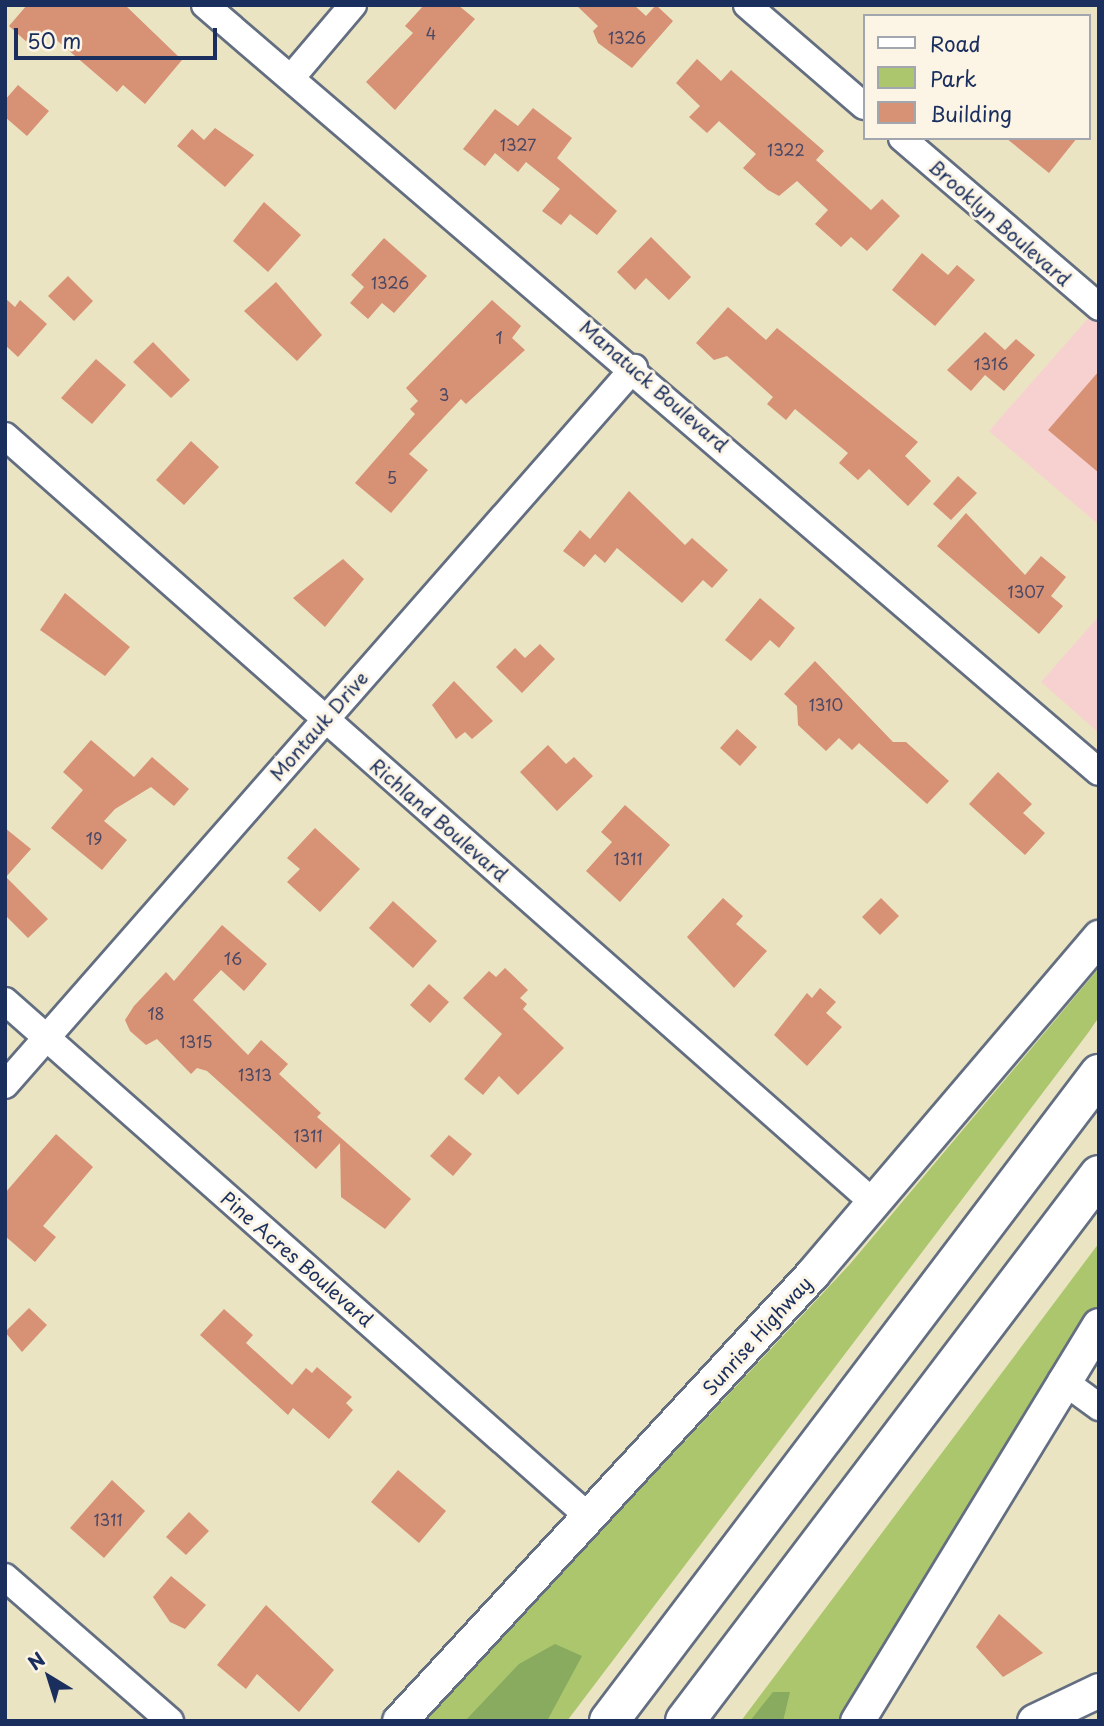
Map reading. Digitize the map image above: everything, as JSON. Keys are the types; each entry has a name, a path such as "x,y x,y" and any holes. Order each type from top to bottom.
{"highway":[{"path":"1047,1142 1099,1053"},
{"path":"609,1721 1099,1074"},
{"path":"685,1721 1099,1175"},
{"path":"1029,1267 1099,1188"}],"main road":[{"name":"Sunrise Highway","path":"399,1721 589,1517 874,1203 1099,937"},
{"path":"857,1721 1062,1380 1099,1325"},
{"path":"1034,1721 1099,1690"},
{"path":"1065,1721 1099,1700"}],"street":[{"name":"Manatuck Boulevard","path":"205,5 634,368 1099,772"},
{"path":"291,78 353,5"},
{"path":"747,5 862,104"},
{"name":"Brooklyn Boulevard","path":"904,140 1099,307"},
{"name":"Montauk Drive","path":"5,1085 634,368"},
{"name":"Richland Boulevard","path":"5,436 874,1203"},
{"name":"Pine Acres Boulevard","path":"5,1001 589,1517"},
{"path":"1062,1380 1099,1407"},
{"path":"5,1577 170,1721"}],"shaded area":[{"path":"1099,306 1099,525 989,431"},
{"path":"1099,616 1099,733 1041,682"}],"green space":[{"path":"1099,968 1099,1017 1088,1033 567,1721 424,1721 850,1264"},
{"path":"1099,1243 1099,1307 845,1721 741,1721"},
{"path":"555,1644 582,1656 547,1721 465,1721 519,1664"},
{"path":"773,1692 790,1692 783,1721 750,1721"}],"building":[{"path":"27,5 125,5 182,60 145,104 123,85 117,92 46,31 29,44 9,26"},
{"path":"424,5 458,5 475,19 395,110 366,82 413,33 405,26"},
{"path":"576,5 634,5 646,16 656,5 673,21 632,68 598,43 593,31 598,26"},
{"path":"697,59 721,81 731,70 824,151 816,160 871,210 882,199 900,216 867,251 851,237 841,247 815,224 828,210 797,181 779,196 768,190 743,168 756,154 719,121 707,133 689,117 700,106 676,83"},
{"path":"18,85 49,111 27,136 5,117 5,100"},
{"path":"533,108 572,138 557,158 617,211 597,235 570,214 561,225 542,211 560,189 526,162 518,172 495,153 485,166 463,149 495,109 518,126"},
{"path":"215,128 254,155 225,187 177,146 192,129 204,140"},
{"path":"1008,140 1075,140 1049,173"},
{"path":"264,202 301,235 268,272 233,241"},
{"path":"651,237 691,277 669,300 646,278 635,290 617,272"},
{"path":"384,238 427,276 394,313 382,303 368,319 350,303 364,287 351,275"},
{"path":"922,253 948,275 957,265 975,280 935,326 892,290"},
{"path":"68,276 93,301 74,321 48,296"},
{"path":"276,282 322,335 297,361 244,311"},
{"path":"5,298 15,307 20,300 47,324 18,357 5,345"},
{"path":"492,300 521,326 512,338 525,350 466,404 461,399 409,454 428,470 391,513 355,483 415,414 410,409 418,401 406,388"},
{"path":"728,307 766,340 777,328 918,442 905,456 931,481 908,506 869,469 858,480 839,463 848,453 795,409 786,420 767,404 773,397 727,356 714,360 696,343"},
{"path":"985,332 1005,350 1016,339 1035,355 1004,391 985,375 971,391 947,370"},
{"path":"153,342 190,380 171,398 133,362"},
{"path":"96,359 126,385 92,424 61,398"},
{"path":"1099,371 1099,473 1048,430"},
{"path":"191,441 219,467 184,505 156,480"},
{"path":"958,476 977,493 951,520 933,504"},
{"path":"629,491 685,545 692,538 728,570 712,588 703,580 682,603 617,548 605,563 595,554 584,567 563,551 580,530 590,539"},
{"path":"966,513 1025,575 1041,556 1066,577 1051,596 1063,606 1039,634 937,546"},
{"path":"343,559 364,579 325,627 293,598"},
{"path":"65,593 130,647 105,676 40,630"},
{"path":"760,598 795,628 779,648 770,640 751,661 725,640"},
{"path":"540,644 555,659 522,693 496,667 515,648 525,658"},
{"path":"815,661 893,742 906,742 949,781 927,804 859,743 852,750 839,738 826,751 798,725 797,706 784,694"},
{"path":"454,681 493,721 472,739 465,732 456,739 432,705"},
{"path":"737,729 757,747 740,766 720,748"},
{"path":"91,740 134,777 152,757 189,789 174,806 151,787 115,809 104,821 127,840 102,870 51,828 83,790 63,772"},
{"path":"548,745 566,764 574,757 593,776 557,811 520,772"},
{"path":"998,772 1032,804 1023,813 1045,833 1025,855 969,804"},
{"path":"625,805 670,845 620,902 586,871 612,842 601,832"},
{"path":"5,828 31,849 6,877 48,919 28,938 5,915"},
{"path":"315,828 360,869 320,912 287,882 300,869 287,858"},
{"path":"723,898 743,916 736,924 767,951 734,988 687,937"},
{"path":"881,898 899,916 880,935 862,917"},
{"path":"393,901 437,941 413,968 369,928"},
{"path":"222,925 267,964 244,991 221,970 193,1000 248,1055 261,1040 288,1064 279,1074 321,1113 317,1117 411,1199 385,1229 341,1197 340,1143 316,1169 207,1071 197,1068 191,1074 157,1039 146,1045 130,1031 125,1020 134,1006 166,972 174,981"},
{"path":"505,968 528,990 520,998 527,1004 523,1009 564,1048 518,1095 499,1076 483,1095 464,1079 502,1034 463,998 489,971 496,977"},
{"path":"429,984 449,1002 430,1023 410,1005"},
{"path":"820,988 836,1002 826,1013 842,1027 807,1066 774,1035 807,993 812,998"},
{"path":"56,1134 93,1167 43,1226 56,1237 35,1262 5,1236 5,1193"},
{"path":"449,1135 472,1154 453,1176 430,1156"},
{"path":"29,1308 47,1325 22,1352 5,1332"},
{"path":"224,1309 253,1335 246,1343 292,1385 306,1368 312,1373 317,1367 352,1397 346,1403 353,1410 329,1439 293,1408 288,1415 200,1335"},
{"path":"398,1470 446,1511 419,1543 371,1502"},
{"path":"112,1480 145,1511 104,1558 70,1528"},
{"path":"189,1512 209,1531 186,1555 166,1537"},
{"path":"171,1576 206,1605 185,1629 170,1622 153,1597"},
{"path":"266,1605 334,1670 299,1712 257,1674 246,1689 217,1665"},
{"path":"999,1614 1043,1653 1003,1677 976,1647"}]}
